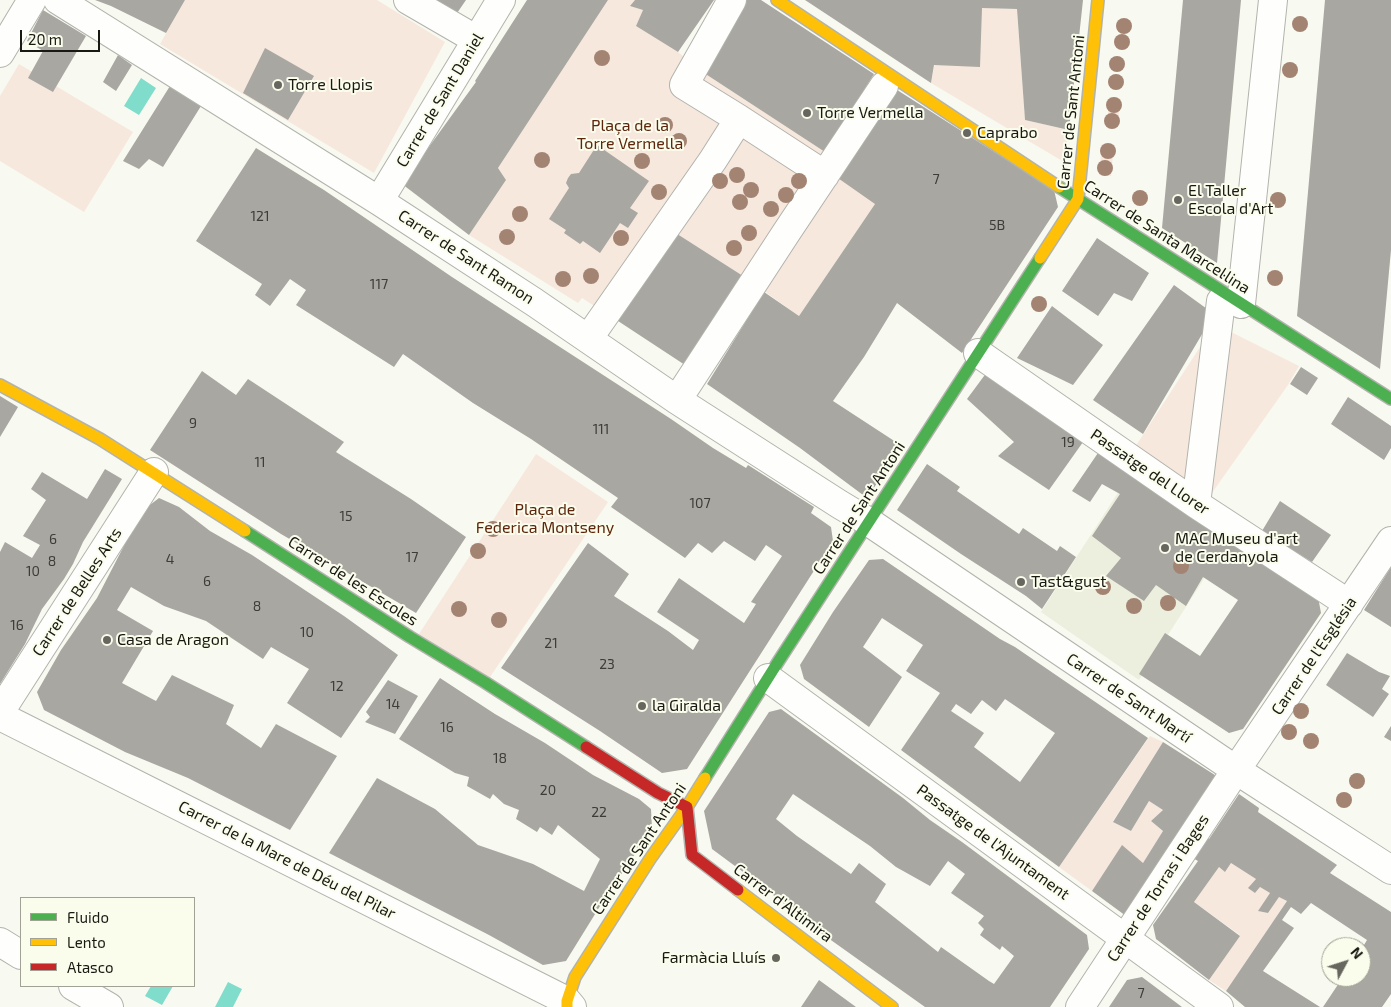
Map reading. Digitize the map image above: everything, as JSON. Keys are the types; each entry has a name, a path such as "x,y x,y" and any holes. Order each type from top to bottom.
{"street":[{"path":"0,53 32,0"},
{"name":"Carrer de Sant Ramon","path":"58,0 379,201 534,302 677,400 870,522"},
{"path":"408,0 477,40"},
{"name":"Carrer de Sant Daniel","path":"379,201 501,0"},
{"path":"732,0 684,86 825,175"},
{"name":"Carrer de Santa Marcel·lina","path":"777,0 1231,302 1391,399"},
{"name":"Carrer de Sant Antoni","path":"568,1005 575,977 650,859 687,807 768,678 1078,199 1098,0"},
{"path":"1196,504 1231,302 1273,0"},
{"path":"677,400 884,86"},
{"path":"588,339 739,119"},
{"name":"Passatge del Llorer","path":"978,353 1196,504 1349,604"},
{"name":"Carrer de les Escoles","path":"0,385 100,439 154,472 410,637 486,683 658,793 687,807"},
{"name":"Carrer de Belles Arts","path":"0,712 154,472"},
{"name":"Carrer de Sant Martí","path":"870,522 1236,770 1391,870"},
{"name":"Carrer de l'Església","path":"1236,770 1391,541"},
{"name":"Passatge de l'Ajuntament","path":"768,678 1219,1007"},
{"name":"Carrer de la Mare de Déu del Pilar","path":"0,716 568,1005"},
{"name":"Carrer de Torras i Bages","path":"1080,1007 1236,770"},
{"name":"Carrer d'Altimira","path":"687,807 692,854 892,1007"},
{"path":"0,942 20,954"},
{"path":"75,987 109,1007"}],"shaded area":[{"path":"1134,468 1232,535 1139,680 1041,612"}],"green space":[{"path":"185,0 377,0 445,42 374,173 160,44"},
{"name":"Plaça de la Torre Vermella","path":"608,0 635,0 631,6 643,10 636,26 678,52 701,71 842,163 875,204 799,316 743,276 660,223 599,309 582,298 578,303 469,235 506,180 498,168"},
{"path":"946,6 1017,9 1025,120 1069,130 1064,162 931,83"},
{"path":"19,64 133,132 84,212 0,161 0,96"},
{"path":"1109,97 1120,98 1118,127 1107,127"},
{"path":"1102,144 1114,144 1111,176 1099,175"},
{"path":"1215,324 1299,366 1288,385 1207,500 1135,447"},
{"name":"Plaça de Federica Montseny","path":"536,454 608,502 486,683 419,634"},
{"path":"1150,736 1163,742 1113,821 1131,831 1149,801 1163,810 1151,821 1163,831 1143,863 1122,846 1092,891 1059,867"},
{"path":"1231,863 1256,879 1249,887 1255,893 1260,887 1270,893 1259,911 1268,913 1279,897 1287,901 1226,991 1209,980 1240,935 1194,902 1219,867 1225,872"}],"water":[{"path":"141,78 156,88 139,115 124,106"},
{"path":"228,982 242,989 233,1007 215,1007"},
{"path":"150,987 172,987 162,1005 145,996"}],"building":[{"path":"95,0 185,0 166,33"},
{"path":"419,0 466,0 453,19"},
{"path":"527,0 608,0 498,168 506,180 469,235 402,184 476,82"},
{"path":"635,0 714,0 678,52 636,26 643,10 630,6"},
{"name":"Torre Vermella","path":"744,0 761,0 874,74 825,152 701,71"},
{"path":"805,0 1083,0 1069,130 1025,120 1017,9 982,8 980,67 934,65 931,83"},
{"path":"1183,0 1241,0 1217,263 1162,228"},
{"path":"1325,0 1391,0 1391,250 1380,369 1297,316"},
{"path":"43,10 86,36 53,92 28,78 43,51 27,41"},
{"name":"Torre Llopis","path":"265,48 314,76 288,120 243,93"},
{"path":"118,55 132,65 116,91 103,82"},
{"path":"170,86 201,106 163,167 149,159 139,169 123,161"},
{"path":"894,88 1054,190 1058,207 962,353 897,303 864,357 833,401 902,446 867,498 800,448 707,384 764,292 799,316 875,204 835,176"},
{"path":"597,145 649,181 630,208 638,213 628,228 620,223 600,253 583,241 580,244 564,233 566,230 549,219 569,188 566,183 568,178 571,174 579,173"},
{"path":"256,148 324,190 452,277 713,448 746,468 748,465 814,507 811,513 831,527 833,541 687,769 662,773 501,668 588,543 629,574 614,596 668,631 693,650 699,640 657,612 679,578 744,623 756,604 751,602 782,556 766,545 755,561 724,541 712,553 698,543 685,558 611,507 618,498 531,439 473,403 403,354 394,367 296,305 306,290 290,279 270,306 255,295 262,284 196,241"},
{"path":"671,230 743,276 685,365 615,319"},
{"path":"1097,238 1149,273 1132,301 1114,293 1098,316 1062,291"},
{"path":"1174,285 1214,314 1143,434 1093,400"},
{"path":"1052,306 1103,345 1073,385 1017,358"},
{"path":"1301,367 1318,378 1307,395 1290,384"},
{"path":"202,371 236,395 248,379 344,442 336,452 411,499 466,537 416,613 281,534 150,450"},
{"path":"987,372 1088,435 1049,490 998,456 1014,442 967,399"},
{"path":"0,396 18,407 0,437"},
{"path":"1348,397 1391,426 1391,448 1384,460 1331,424"},
{"path":"1100,450 1318,597 1321,613 1243,729 1229,733 1139,674 1165,633 1200,656 1238,600 1203,577 1186,606 1156,585 1144,601 1106,576 1121,558 1092,536 1120,494 1102,484 1090,502 1072,491"},
{"path":"927,464 960,487 957,491 1019,534 1023,528 1057,551 1060,546 1076,557 1042,609 1026,596 897,510"},
{"path":"105,469 122,479 83,542 64,579 42,609 25,644 0,684 0,552 5,542 32,558 40,545 23,536 46,500 31,489 42,472 87,499"},
{"path":"159,498 179,507 210,531 252,555 344,616 398,655 341,738 287,703 309,669 271,647 263,659 206,621 164,606 131,587 117,610 153,631 122,683 156,701 172,675 234,705 226,724 261,748 276,724 337,756 290,830 188,778 125,752 44,710 37,692 61,650 97,598 142,511"},
{"path":"1280,501 1331,535 1312,562 1262,531"},
{"path":"883,559 1148,738 1059,867 901,750 940,693 906,671 923,645 882,618 863,647 902,677 869,727 804,679 800,665 833,612 869,560","holes":["1005,699 1055,733 1020,782 974,747 984,733 951,711 956,704 971,714 982,700 996,711"]},
{"path":"1391,567 1391,627 1364,610"},
{"path":"1347,653 1379,672 1390,676 1382,689 1389,694 1373,717 1326,685"},
{"path":"440,678 593,775 639,799 651,809 652,829 605,898 566,961 543,965 489,935 329,853 377,778 435,809 478,845 533,864 584,891 600,859 558,825 552,835 540,827 537,832 516,819 519,810 504,804 493,794 490,799 467,786 469,777 455,773 399,739"},
{"path":"388,680 418,696 395,734 365,722 370,717 366,712"},
{"path":"781,709 1087,935 1089,949 1050,1007 925,1007 814,928 712,849 704,811 769,712","holes":["793,794 870,846 896,867 930,886 948,861 965,874 951,893 984,916 978,923 984,929 980,935 1000,950 1002,946 1014,956 994,984 941,947 938,952 875,902 886,884 859,863 851,874 776,819"]},
{"path":"1391,726 1391,741 1384,737"},
{"path":"1163,742 1218,777 1126,916 1092,891 1122,845 1143,863 1163,831 1151,821 1163,810 1149,801 1131,831 1113,822"},
{"path":"1239,794 1259,808 1258,812 1337,865 1330,873 1391,912 1391,994 1382,1007 1323,1007 1336,987 1371,987 1371,937 1362,937 1311,903 1301,914 1291,907 1282,920 1294,928 1263,971 1320,1007 1245,1007 1226,991 1287,901 1279,897 1268,913 1258,911 1270,893 1260,887 1255,893 1248,888 1256,879 1231,863 1225,872 1219,867 1194,902 1240,936 1209,980 1156,939 1153,925 1198,861 1191,857 1205,837 1209,839"},
{"path":"1142,977 1182,1007 1109,1007 1127,980"},
{"path":"819,980 856,1007 801,1007"}],"traffic: fast":[{"path":"1059,187 1391,399"},
{"path":"705,778 1040,258"},
{"path":"245,531 586,747"}],"traffic: slow":[{"path":"777,0 1059,187"},
{"path":"1040,258 1078,199 1098,0"},
{"path":"0,385 100,439 245,531"},
{"path":"567,1007 567,1001 575,977 650,859 705,778"},
{"path":"738,890 892,1007"}],"traffic: jam":[{"path":"586,747 658,793 687,807 692,855 738,890"}],"place":[{"name":"Torre Llopis","path":"278,85"},
{"name":"Torre Vermella","path":"807,113"},
{"name":"Caprabo","path":"967,133"},
{"name":"El Taller Escola d'Art","path":"1178,200"},
{"name":"MAC Museu d'art de Cerdanyola","path":"1165,548"},
{"name":"Tast&gust","path":"1021,582"},
{"name":"Casa de Aragon","path":"107,640"},
{"name":"la Giralda","path":"642,706"},
{"name":"Farmàcia Lluís","path":"776,958"}]}
